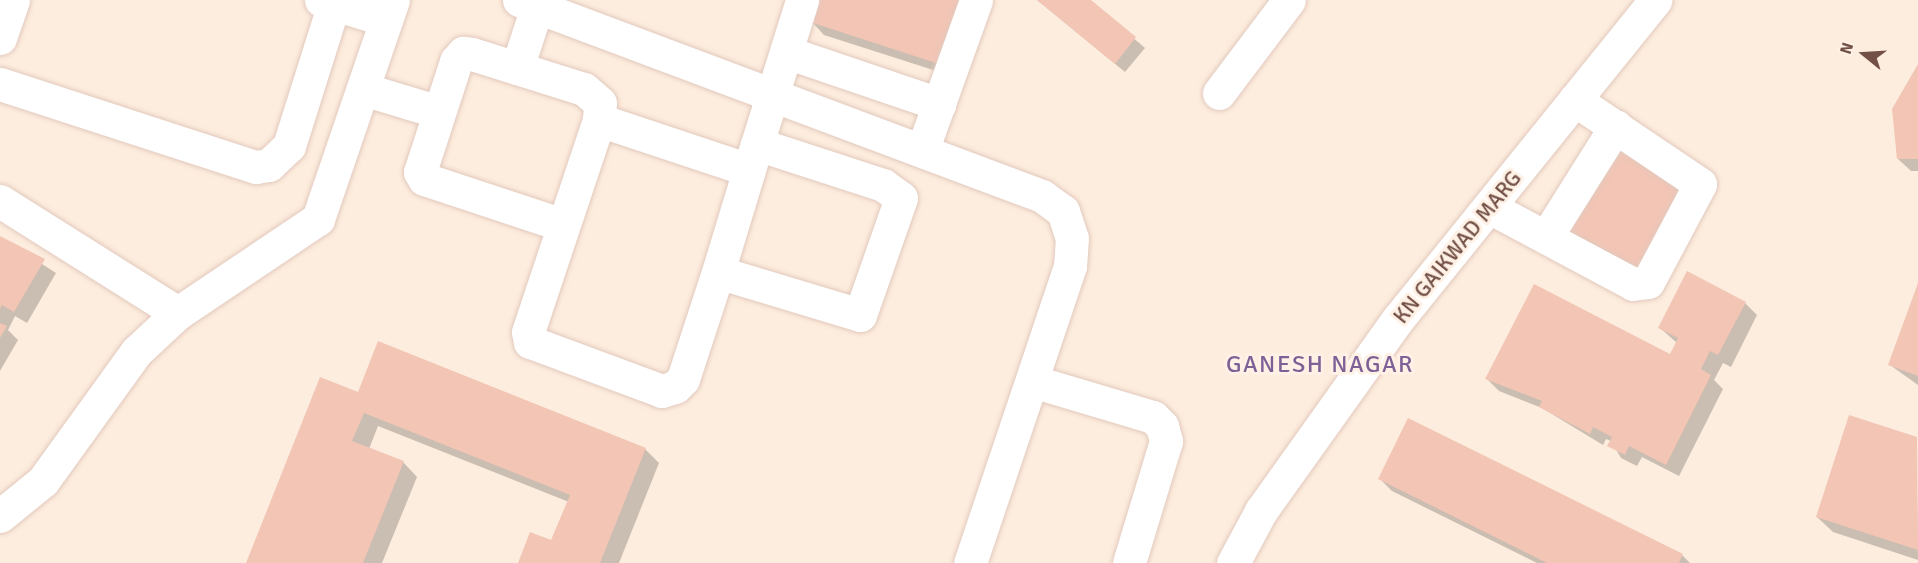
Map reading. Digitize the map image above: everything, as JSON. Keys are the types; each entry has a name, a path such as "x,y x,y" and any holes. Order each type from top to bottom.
{"street":[{"path":"0,38 13,0"},
{"path":"563,225 424,179 420,172 439,112 463,53 517,68 594,94 599,120 528,332 530,342 662,391 683,379 802,0"},
{"path":"922,151 976,0"},
{"path":"1219,93 1289,0"},
{"name":"KN GAIKWAD MARG","path":"1233,563 1261,511 1398,319 1655,0"},
{"path":"0,84 256,167 269,165 289,146 330,1 390,10 318,219 178,313 136,352 43,481 0,516"},
{"path":"517,68 528,3 1042,195 1063,211 1072,238 1070,266 970,563"},
{"path":"786,52 939,104"},
{"path":"363,89 439,112"},
{"path":"1489,207 1633,284 1648,282 1700,184 1575,100"},
{"path":"599,120 753,157 831,168 883,185 901,198 860,315 718,272"},
{"path":"831,168 846,123"},
{"path":"1546,237 1616,126"},
{"path":"0,201 178,313"},
{"path":"1032,381 1153,417 1162,426 1166,441 1130,563"}],"building":[{"path":"817,0 963,0 942,65 810,22"},
{"path":"1037,0 1091,0 1136,37 1115,64"},
{"path":"1918,64 1918,159 1897,159 1892,109"},
{"path":"1617,137 1690,184 1631,276 1558,229"},
{"path":"0,236 45,259 14,312 2,305 0,309"},
{"path":"1687,271 1746,302 1718,355 1710,351 1701,369 1711,375 1666,465 1629,446 1625,455 1607,446 1612,437 1593,427 1590,434 1539,407 1542,401 1485,379 1534,284 1670,354 1678,338 1658,328"},
{"path":"1918,283 1918,376 1888,365"},
{"path":"0,323 7,326 0,338"},
{"path":"378,341 646,448 600,563 518,563 530,532 551,540 570,495 364,413 352,441 404,461 363,563 246,563 320,377 358,392"},
{"path":"1849,415 1917,437 1918,550 1816,517"},
{"path":"1408,418 1683,554 1679,563 1547,563 1378,479"}],"district":[{"name":"GANESH NAGAR","path":"1320,365"}]}
